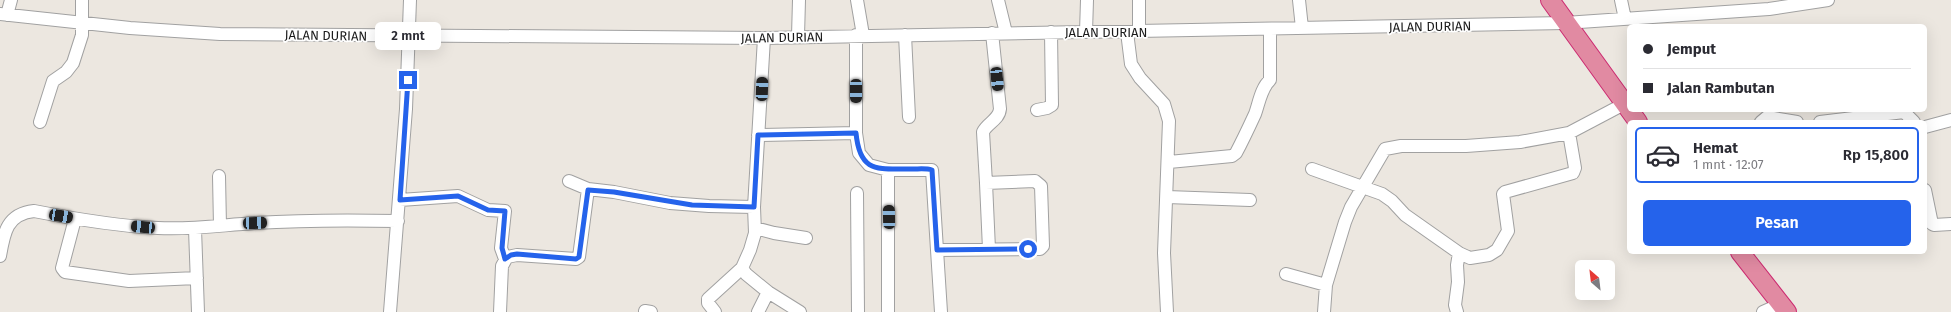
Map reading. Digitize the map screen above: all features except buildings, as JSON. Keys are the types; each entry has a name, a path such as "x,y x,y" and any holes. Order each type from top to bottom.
{"highway":[{"path":"1550,0 1627,108"},
{"path":"1630,112 1636,120"},
{"path":"1745,254 1784,308"}],"street":[{"path":"4,14 11,0"},
{"path":"40,122 52,81 66,72 73,63 82,35 82,0"},
{"path":"390,312 400,200 410,36 410,0"},
{"path":"798,36 799,0"},
{"path":"857,0 860,35 856,133 857,147 864,161 869,166 888,170 932,170 941,312"},
{"path":"998,0 1006,33"},
{"path":"1086,32 1087,0"},
{"path":"1139,0 1133,32 1131,64 1134,70 1164,104 1169,121 1164,253 1167,312"},
{"path":"1299,0 1302,28"},
{"path":"1622,0 1625,19"},
{"name":"JALAN DURIAN","path":"4,14 130,28 220,34 764,38 798,36 1133,32 1565,23 1625,19 1828,0"},
{"path":"1168,162 1232,156 1236,153 1264,88 1270,80 1270,29"},
{"path":"1037,110 1047,108 1052,105 1051,32"},
{"path":"989,249 983,132 987,125 997,118 1000,109 992,33"},
{"path":"905,35 909,117"},
{"path":"715,312 708,303 708,299 742,268 753,243 764,38"},
{"path":"1324,312 1326,285 1345,222 1385,149 1391,147 1466,146 1520,142 1569,133 1624,104"},
{"path":"1837,120 1904,112 1912,120"},
{"path":"1763,120 1767,117 1785,120"},
{"path":"1927,126 1951,120"},
{"path":"758,135 856,133"},
{"path":"1312,169 1375,191 1392,201 1405,215 1459,253 1470,258 1489,255 1497,250 1508,232 1505,192 1573,173 1575,168 1569,133"},
{"path":"888,170 888,312"},
{"path":"219,176 220,226"},
{"path":"569,181 588,190 614,192 692,205 754,207"},
{"path":"937,250 1042,248 1041,186 1034,181 986,184"},
{"path":"500,312 502,266 505,259 511,255 517,254 576,259 579,257 588,190"},
{"path":"857,193 858,312"},
{"path":"400,200 458,196 488,210 505,211 502,248 505,259"},
{"path":"1167,197 1250,200"},
{"path":"1927,200 1932,224 1951,224"},
{"path":"1,248 10,222 15,216 24,212 34,211 114,225 158,228 195,229 220,226 325,220 398,221"},
{"path":"75,219 62,268 65,272 129,280 197,278"},
{"path":"755,228 774,233 806,238"},
{"path":"195,229 198,312"},
{"path":"1458,312 1455,305 1458,282 1457,265 1459,253"},
{"path":"742,268 746,274 768,292 800,312"},
{"path":"1286,274 1326,285"},
{"path":"758,312 768,292"},
{"path":"1764,312 1784,308"}],"route":[{"path":"408,80 400,200 458,196 488,210 501,212 505,211 502,254 505,259 511,255 517,254 576,259 579,257 588,190 614,192 670,203 754,207 758,135 856,133 859,153 869,166 888,170 932,170 937,250 1028,249"}]}
